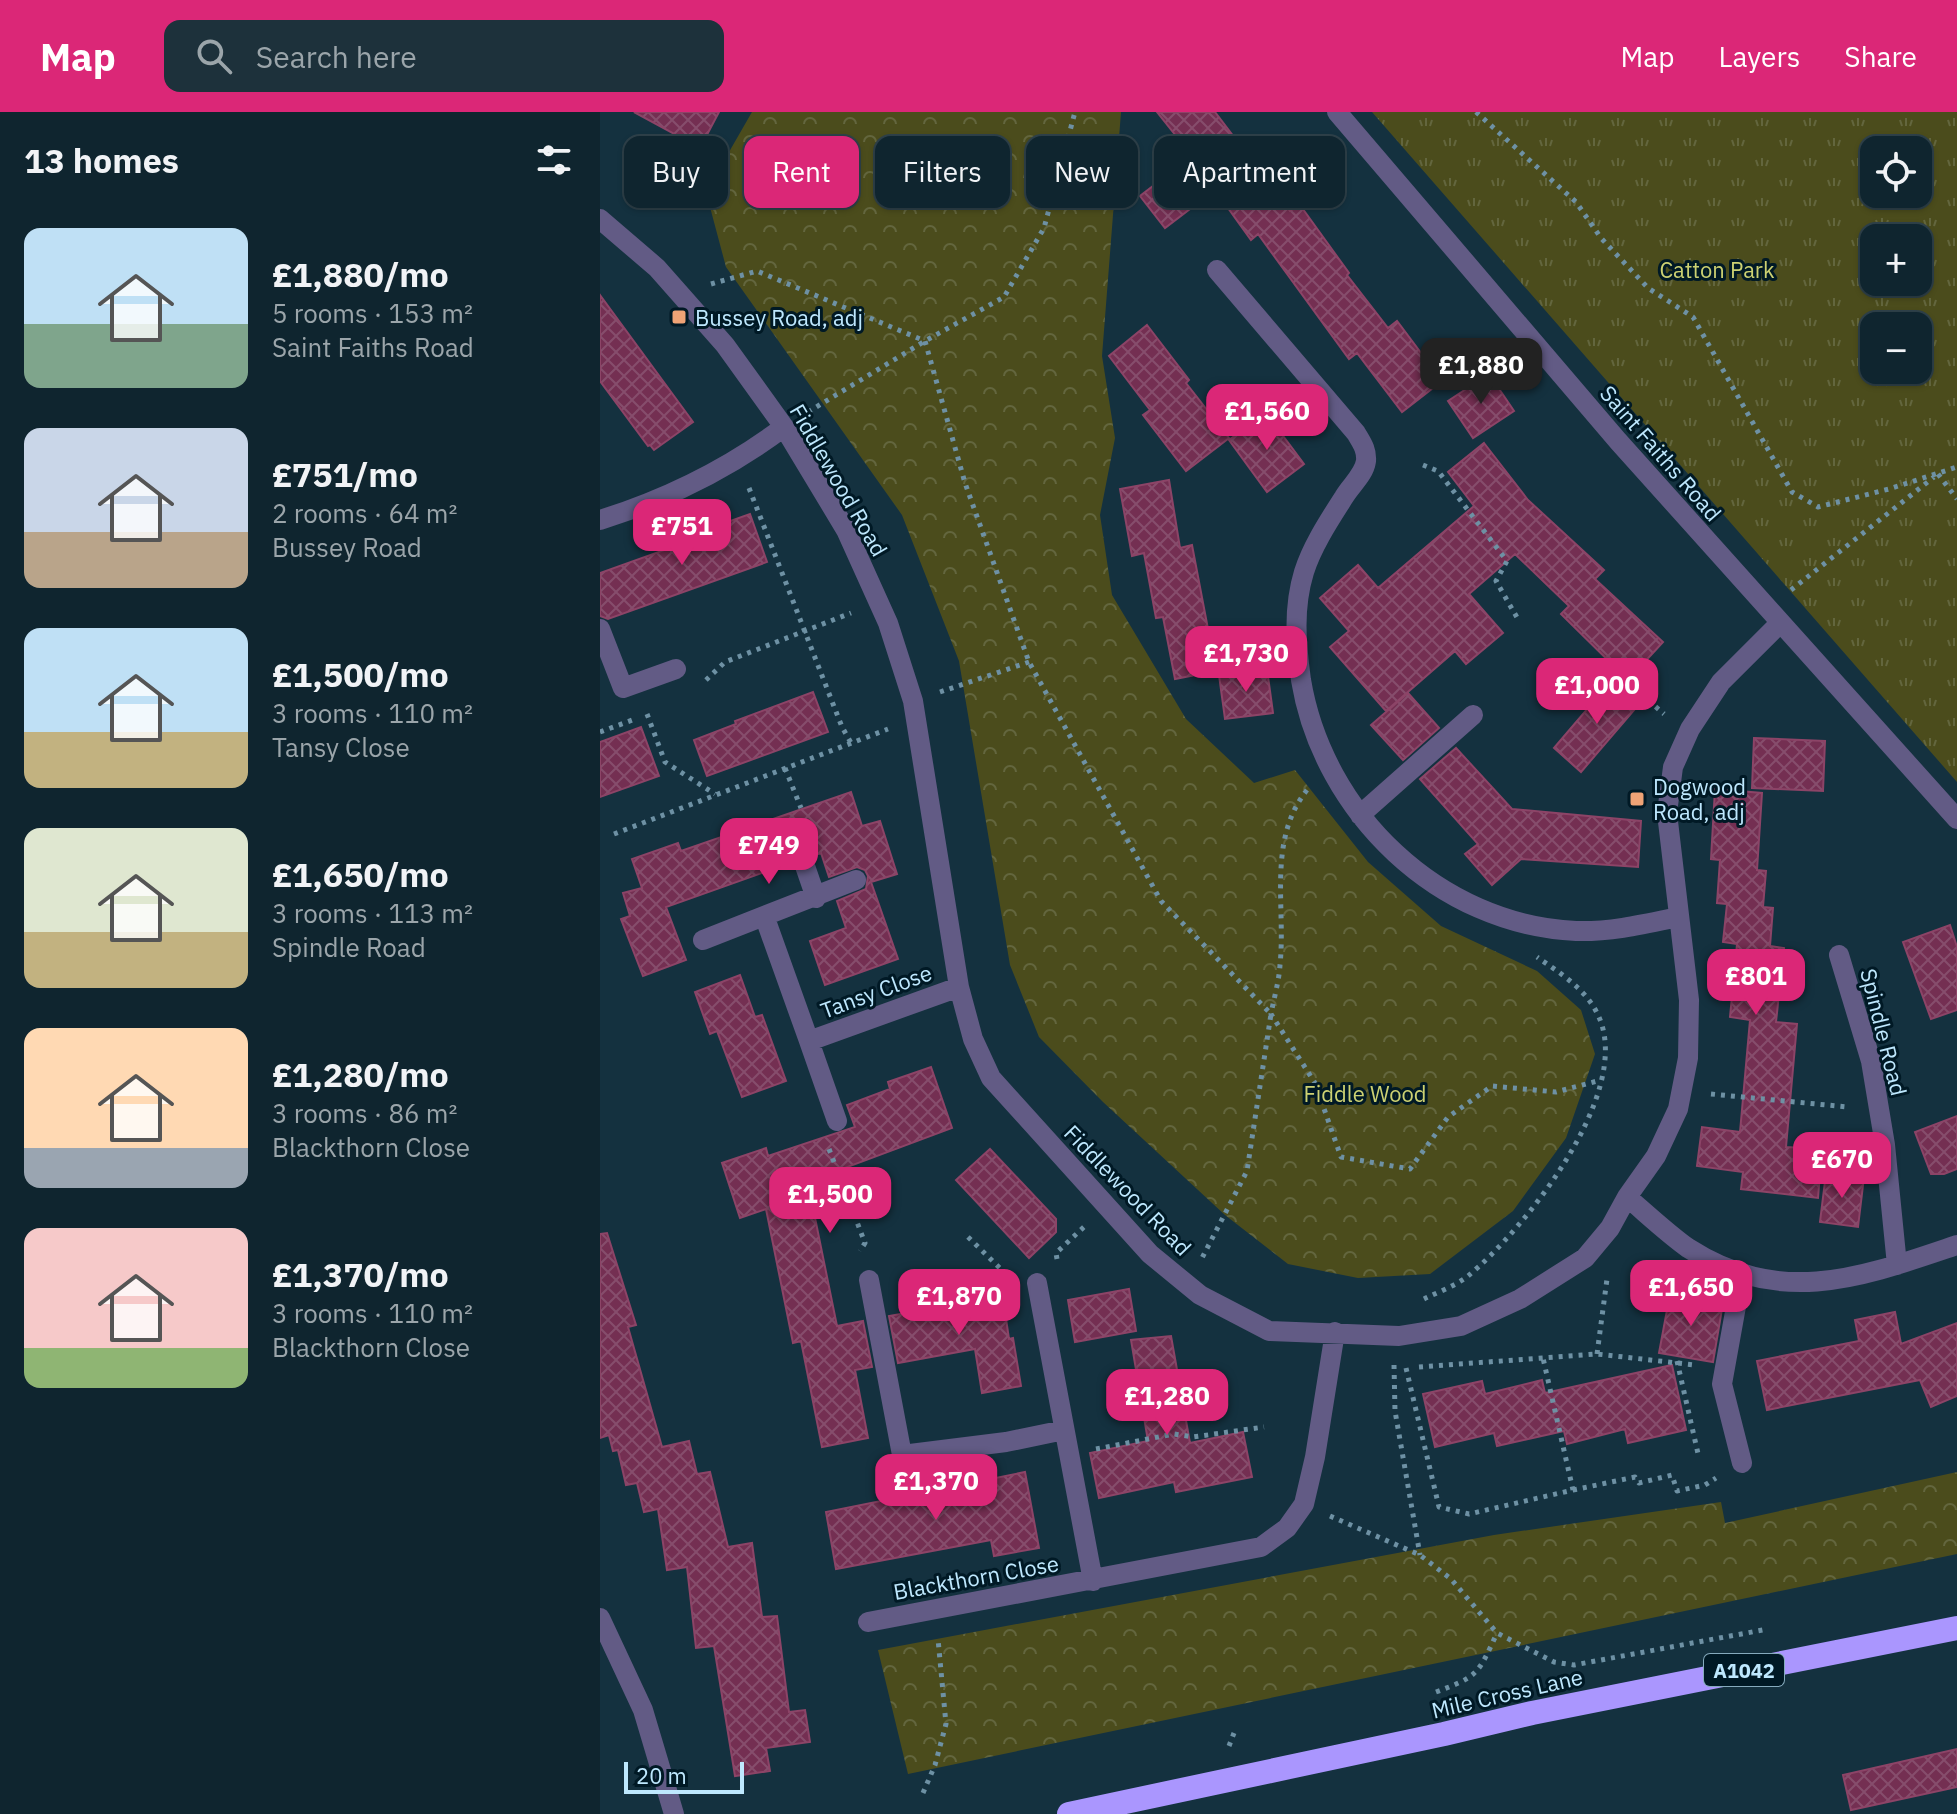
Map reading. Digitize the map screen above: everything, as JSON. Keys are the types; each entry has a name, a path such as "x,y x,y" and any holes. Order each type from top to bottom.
{"highway":[{"name":"Mile Cross Lane","path":"1069,1814 1532,1713 1957,1628"}],"street":[{"name":"Saint Faiths Road","path":"1337,112 1618,441 1957,819"},
{"name":"Fiddlewood Road","path":"600,219 657,268 725,345 784,427 846,530 878,602 914,710 959,987 973,1039 991,1078 1150,1254 1200,1295 1269,1331 1399,1336 1461,1326 1520,1299 1585,1258 1610,1228 1656,1156 1678,1109 1688,1058 1689,1000 1667,813 1673,767 1690,729 1721,682 1779,624"},
{"path":"1217,270 1356,433 1365,448 1366,462 1360,476 1345,495 1304,570 1294,622 1302,683 1316,738 1343,793 1376,837 1422,877 1468,904 1506,917 1575,931 1626,928 1679,917"},
{"path":"600,520 671,495 733,462 784,427"},
{"path":"600,629 623,688 676,669"},
{"path":"1360,815 1473,715"},
{"path":"795,837 816,898"},
{"path":"703,940 856,880"},
{"name":"Tansy Close","path":"765,918 837,1121"},
{"name":"Spindle Road","path":"1839,955 1871,1061 1880,1110 1897,1265"},
{"name":"Tansy Close","path":"809,1041 959,987"},
{"path":"1627,1197 1688,1247 1742,1273 1782,1283 1838,1281 1957,1245"},
{"path":"1742,1273 1722,1384 1742,1463"},
{"path":"869,1280 902,1455 1006,1442 1064,1430"},
{"name":"Blackthorn Close","path":"1037,1283 1093,1581"},
{"name":"Blackthorn Close","path":"868,1622 1261,1547 1287,1528 1304,1504 1315,1457 1335,1332"},
{"path":"600,1618 643,1710 674,1814"}],"path":[{"path":"784,427 1004,297 1044,228 1075,112"},
{"path":"1476,112 1576,202 1601,238 1648,288 1693,317 1792,492 1818,507 1957,467"},
{"path":"679,293 757,271 925,341"},
{"path":"925,341 965,483 1029,662 1161,901 1271,1014 1315,1083 1341,1157 1410,1169 1448,1117 1492,1086 1556,1092 1601,1080"},
{"path":"733,462 748,486 842,727 851,743"},
{"path":"1423,465 1438,471 1507,561 1496,581 1519,621"},
{"path":"1779,624 1790,591 1938,474"},
{"path":"1938,474 1957,499"},
{"path":"705,681 725,662 878,602"},
{"path":"614,834 851,743 914,710 1029,662"},
{"path":"1573,669 1604,662 1675,723 1690,729"},
{"path":"600,732 660,710"},
{"path":"647,714 665,762 716,794"},
{"path":"1216,1234 1247,1171 1281,964 1279,872 1285,846 1295,806 1329,764"},
{"path":"785,768 805,818 795,837"},
{"path":"1420,1555 1395,1411 1394,1367 1399,1336 1409,1306 1465,1278 1511,1237 1544,1196 1573,1147 1597,1096 1607,1056 1599,1016 1572,981 1535,956"},
{"path":"1682,1091 1880,1110"},
{"path":"837,1121 823,1132 865,1243 853,1261 857,1281 869,1280"},
{"path":"1058,1265 1056,1253 1107,1207"},
{"path":"1597,1354 1609,1271 1610,1228"},
{"path":"1394,1367 1597,1354 1677,1361 1724,1370"},
{"path":"1543,1358 1573,1490"},
{"path":"1677,1361 1699,1458"},
{"path":"1406,1368 1439,1507 1469,1514 1635,1477 1639,1483 1672,1475 1677,1491 1705,1485 1742,1463"},
{"path":"1069,1454 1174,1434 1193,1437 1264,1427"},
{"path":"1304,1504 1420,1555 1451,1579 1497,1633 1554,1662 1574,1665"},
{"path":"923,1793 935,1765 946,1724 933,1609"},
{"path":"1436,1692 1468,1680 1482,1667 1497,1633"}],"green space":[{"name":"Fiddle Wood","path":"752,112 1121,112 1119,136 1026,136 1026,208 1114,208 1102,356 1115,438 1100,515 1112,595 1186,719 1254,783 1295,770 1368,862 1441,926 1537,971 1581,1010 1595,1054 1566,1138 1513,1211 1430,1274 1358,1278 1288,1264 1225,1215 1103,1102 1039,1037 1010,965 959,661 902,515 726,267 710,208 728,208 728,154"},
{"name":"Catton Park","path":"1372,112 1957,112 1957,782"},
{"path":"1957,1472 1957,1554 908,1774 878,1650 1494,1535 1721,1502 1725,1523"}],"building":[{"path":"634,112 719,112 706,136 678,136"},
{"path":"1157,112 1215,112 1233,136 1176,136"},
{"path":"1154,185 1154,208 1191,208 1165,228 1140,196"},
{"path":"1228,208 1288,208 1290,211 1302,208 1349,273 1347,275 1388,328 1397,321 1442,381 1402,412 1357,353 1349,359 1258,234 1251,240"},
{"path":"600,295 693,422 654,450 600,381"},
{"path":"1147,325 1189,380 1186,383 1229,438 1186,471 1143,415 1150,410 1109,356"},
{"path":"1489,374 1514,411 1473,438 1448,401"},
{"path":"1266,413 1304,464 1267,492 1229,440"},
{"path":"1484,443 1528,500 1604,570 1595,579 1663,642 1628,680 1561,614 1569,606 1515,554 1469,594 1503,633 1466,664 1455,651 1386,711 1330,647 1349,631 1320,598 1358,565 1378,588 1474,506 1448,472"},
{"path":"1169,480 1180,548 1192,545 1216,671 1175,679 1163,617 1156,618 1144,553 1132,556 1120,489"},
{"path":"750,514 767,562 608,619 600,616 600,573 684,543 682,538"},
{"path":"1267,669 1273,713 1225,719 1219,675"},
{"path":"1613,679 1640,703 1581,772 1554,748"},
{"path":"813,692 828,732 707,776 694,740"},
{"path":"1408,693 1439,728 1403,760 1371,725"},
{"path":"641,727 659,776 600,797 600,742"},
{"path":"1754,738 1825,741 1823,791 1752,788"},
{"path":"1456,748 1512,809 1641,821 1638,867 1521,859 1492,885 1465,854 1478,844 1420,779"},
{"path":"1715,789 1762,793 1757,870 1766,871 1763,907 1773,908 1770,946 1784,948 1776,1022 1797,1024 1786,1147 1822,1149 1818,1198 1741,1189 1743,1172 1697,1166 1702,1127 1740,1132 1750,1020 1730,1017 1737,944 1723,942 1727,904 1717,903 1720,860 1711,859"},
{"path":"851,792 862,826 880,821 897,874 871,882 898,959 825,985 810,941 846,928 837,901 866,889 868,876 865,870 857,867 829,877 821,853 815,855 807,832 797,824 786,828 782,835 790,863 666,907 686,960 643,976 621,919 630,916 623,893 642,888 632,859 678,843 681,851"},
{"path":"1950,925 1957,947 1957,1010 1931,1019 1903,942"},
{"path":"740,975 755,1017 762,1015 786,1081 742,1097 717,1031 710,1034 695,992"},
{"path":"931,1067 952,1128 823,1176 829,1197 812,1203 837,1326 863,1321 872,1367 855,1370 868,1438 822,1447 801,1341 793,1343 766,1209 740,1218 722,1163 766,1148 768,1156 855,1127 847,1105 890,1089 888,1082"},
{"path":"1957,1116 1957,1169 1944,1174 1931,1174 1915,1132"},
{"path":"990,1149 1056,1219 1056,1232 1029,1258 956,1180"},
{"path":"1826,1173 1864,1177 1858,1227 1820,1222"},
{"path":"607,1233 636,1325 628,1327 662,1447 689,1441 697,1474 710,1472 728,1547 752,1543 762,1617 777,1616 789,1712 805,1710 810,1742 766,1748 770,1771 735,1776 714,1646 696,1648 687,1567 667,1570 658,1509 644,1512 637,1483 626,1485 618,1450 613,1451 609,1435 600,1438 600,1234"},
{"path":"998,1286 964,1318 1005,1312 1021,1386 982,1393 975,1349 898,1363 889,1316 923,1310 921,1300"},
{"path":"1129,1289 1136,1331 1075,1342 1068,1300"},
{"path":"1670,1294 1723,1303 1713,1362 1659,1353"},
{"path":"1895,1312 1901,1344 1957,1323 1957,1396 1931,1407 1920,1380 1767,1410 1757,1361 1859,1341 1855,1320"},
{"path":"1171,1336 1190,1443 1243,1432 1252,1477 1176,1492 1174,1482 1099,1498 1090,1453 1148,1441 1131,1340"},
{"path":"1672,1365 1686,1430 1628,1443 1625,1429 1567,1444 1564,1431 1497,1446 1494,1433 1435,1447 1423,1394 1482,1381 1485,1394 1542,1380 1545,1393"},
{"path":"1025,1472 1039,1548 994,1556 991,1540 836,1569 826,1512"},
{"path":"1957,1749 1957,1787 1851,1810 1843,1775"}],"place":[{"name":"Bussey Road, adj","path":"679,317"},
{"name":"Dogwood Road, adj","path":"1637,799"}]}
